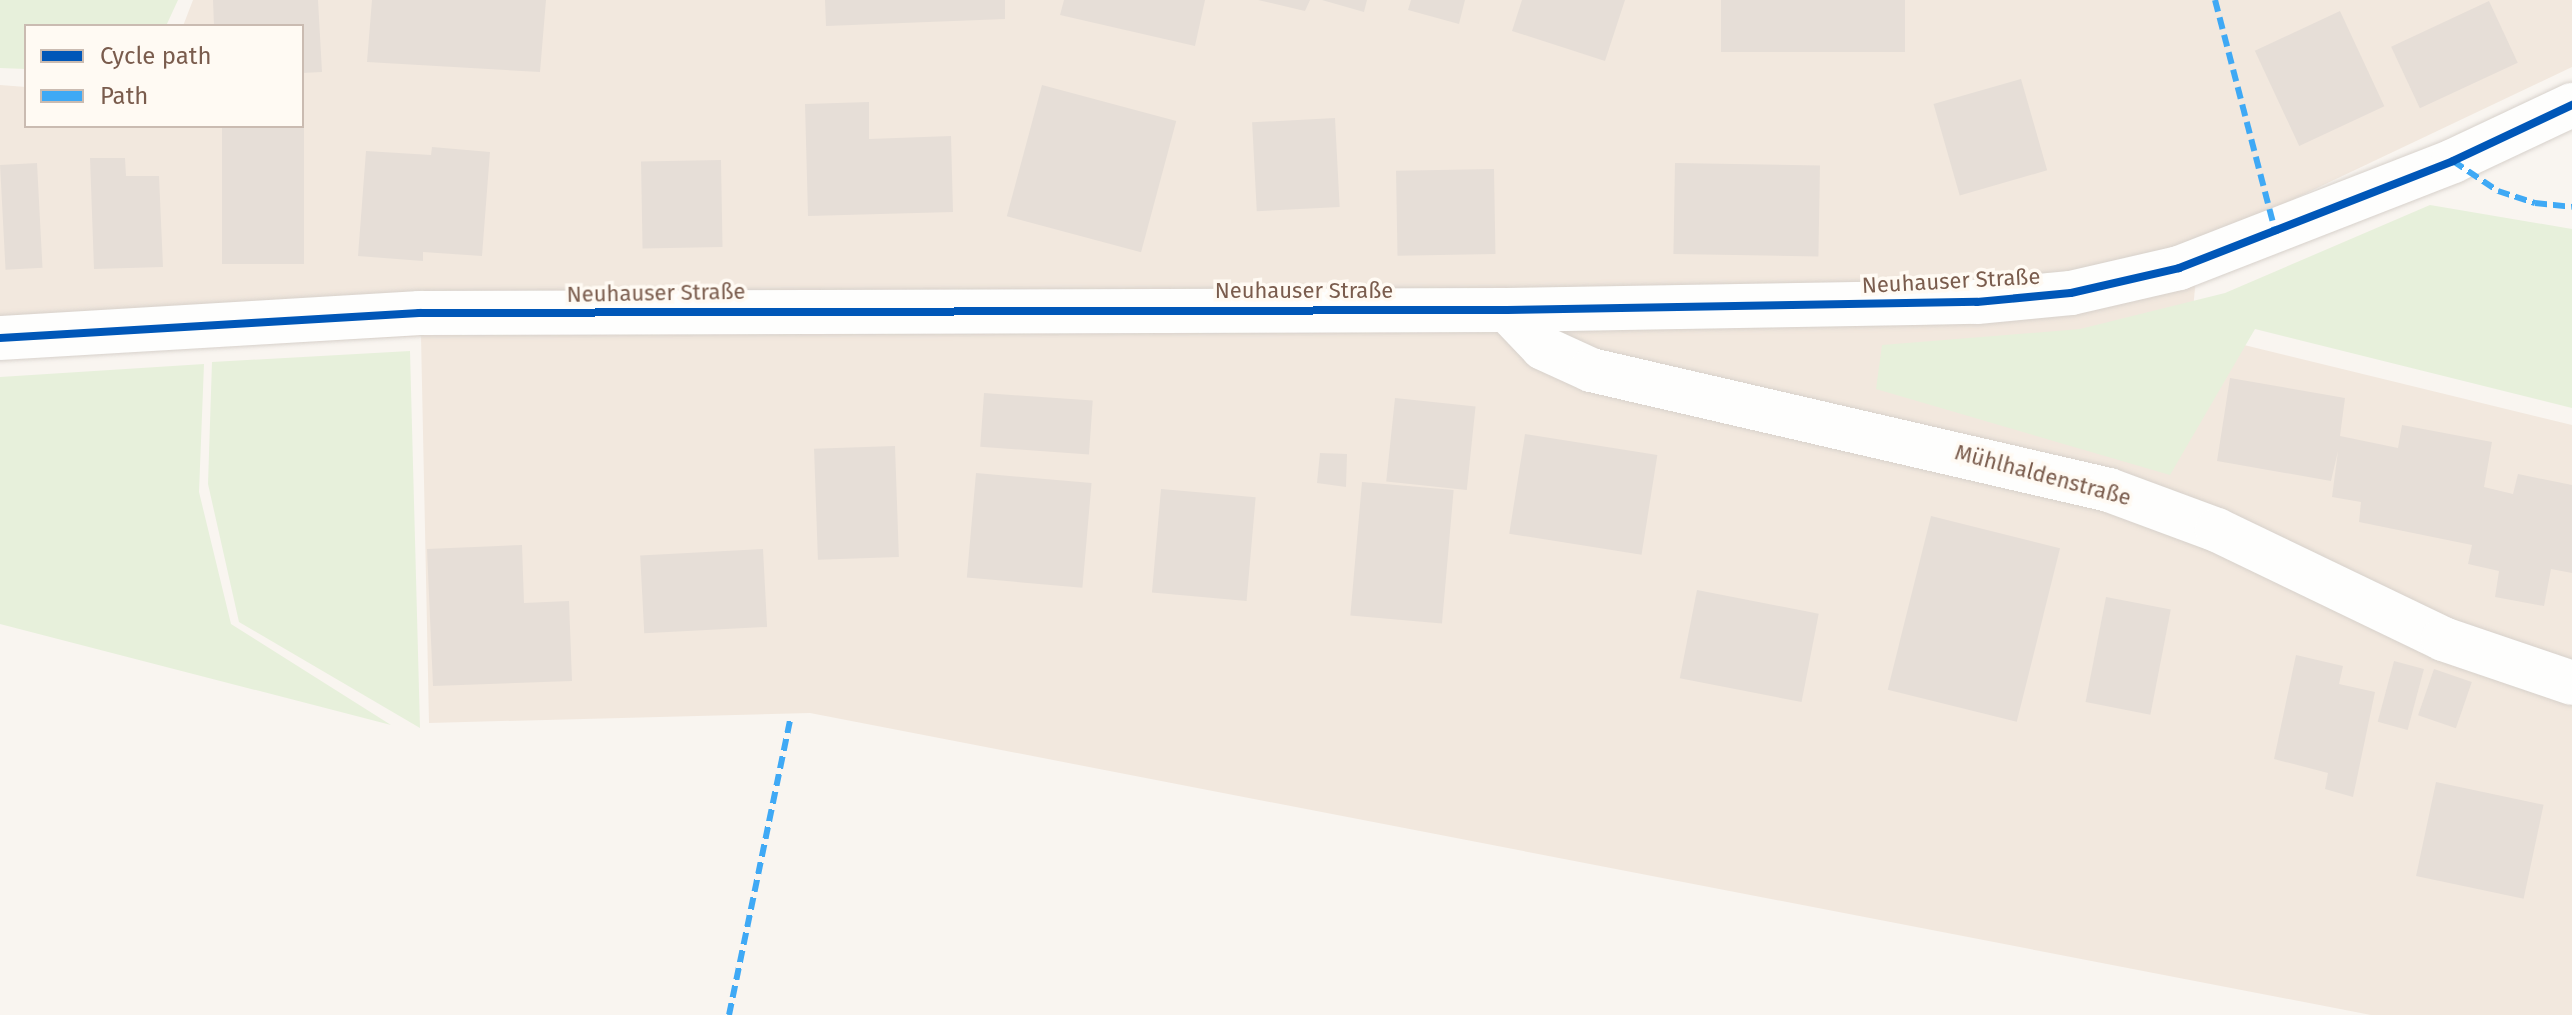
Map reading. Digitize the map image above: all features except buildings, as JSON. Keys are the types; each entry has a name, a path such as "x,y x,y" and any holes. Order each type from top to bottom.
{"street":[{"name":"Neuhauser Straße","path":"0,338 419,313 1507,310 1977,302 2122,284 2276,234 2453,161 2572,105"},
{"name":"Mühlhaldenstraße","path":"1507,310 1543,348 1591,370 2109,490 2217,530 2443,639 2572,683"}],"shaded area":[{"path":"193,0 2572,0 2572,67 2199,244 2191,332 2572,425 2572,1015 2371,1015 810,713 429,723 421,336 0,359 0,85 24,87 24,128 304,128 304,24 184,24"}],"green space":[{"path":"0,0 178,0 167,24 24,24 24,69 0,68"},
{"path":"2430,205 2572,229 2572,408 2255,329 2170,475 1876,389 1882,345 2080,329 2225,293"},
{"path":"410,351 420,728 239,622 208,484 212,362"},
{"path":"204,364 199,492 231,624 391,725 0,624 0,377"}],"marked path":[{"path":"2215,0 2276,234"},
{"path":"2453,161 2498,191 2535,203 2572,207"},
{"path":"729,1015 790,720"}],"cycle path":[{"path":"0,338 419,313 1507,310 1977,302 2071,293 2179,268 2453,161 2572,105"}]}
